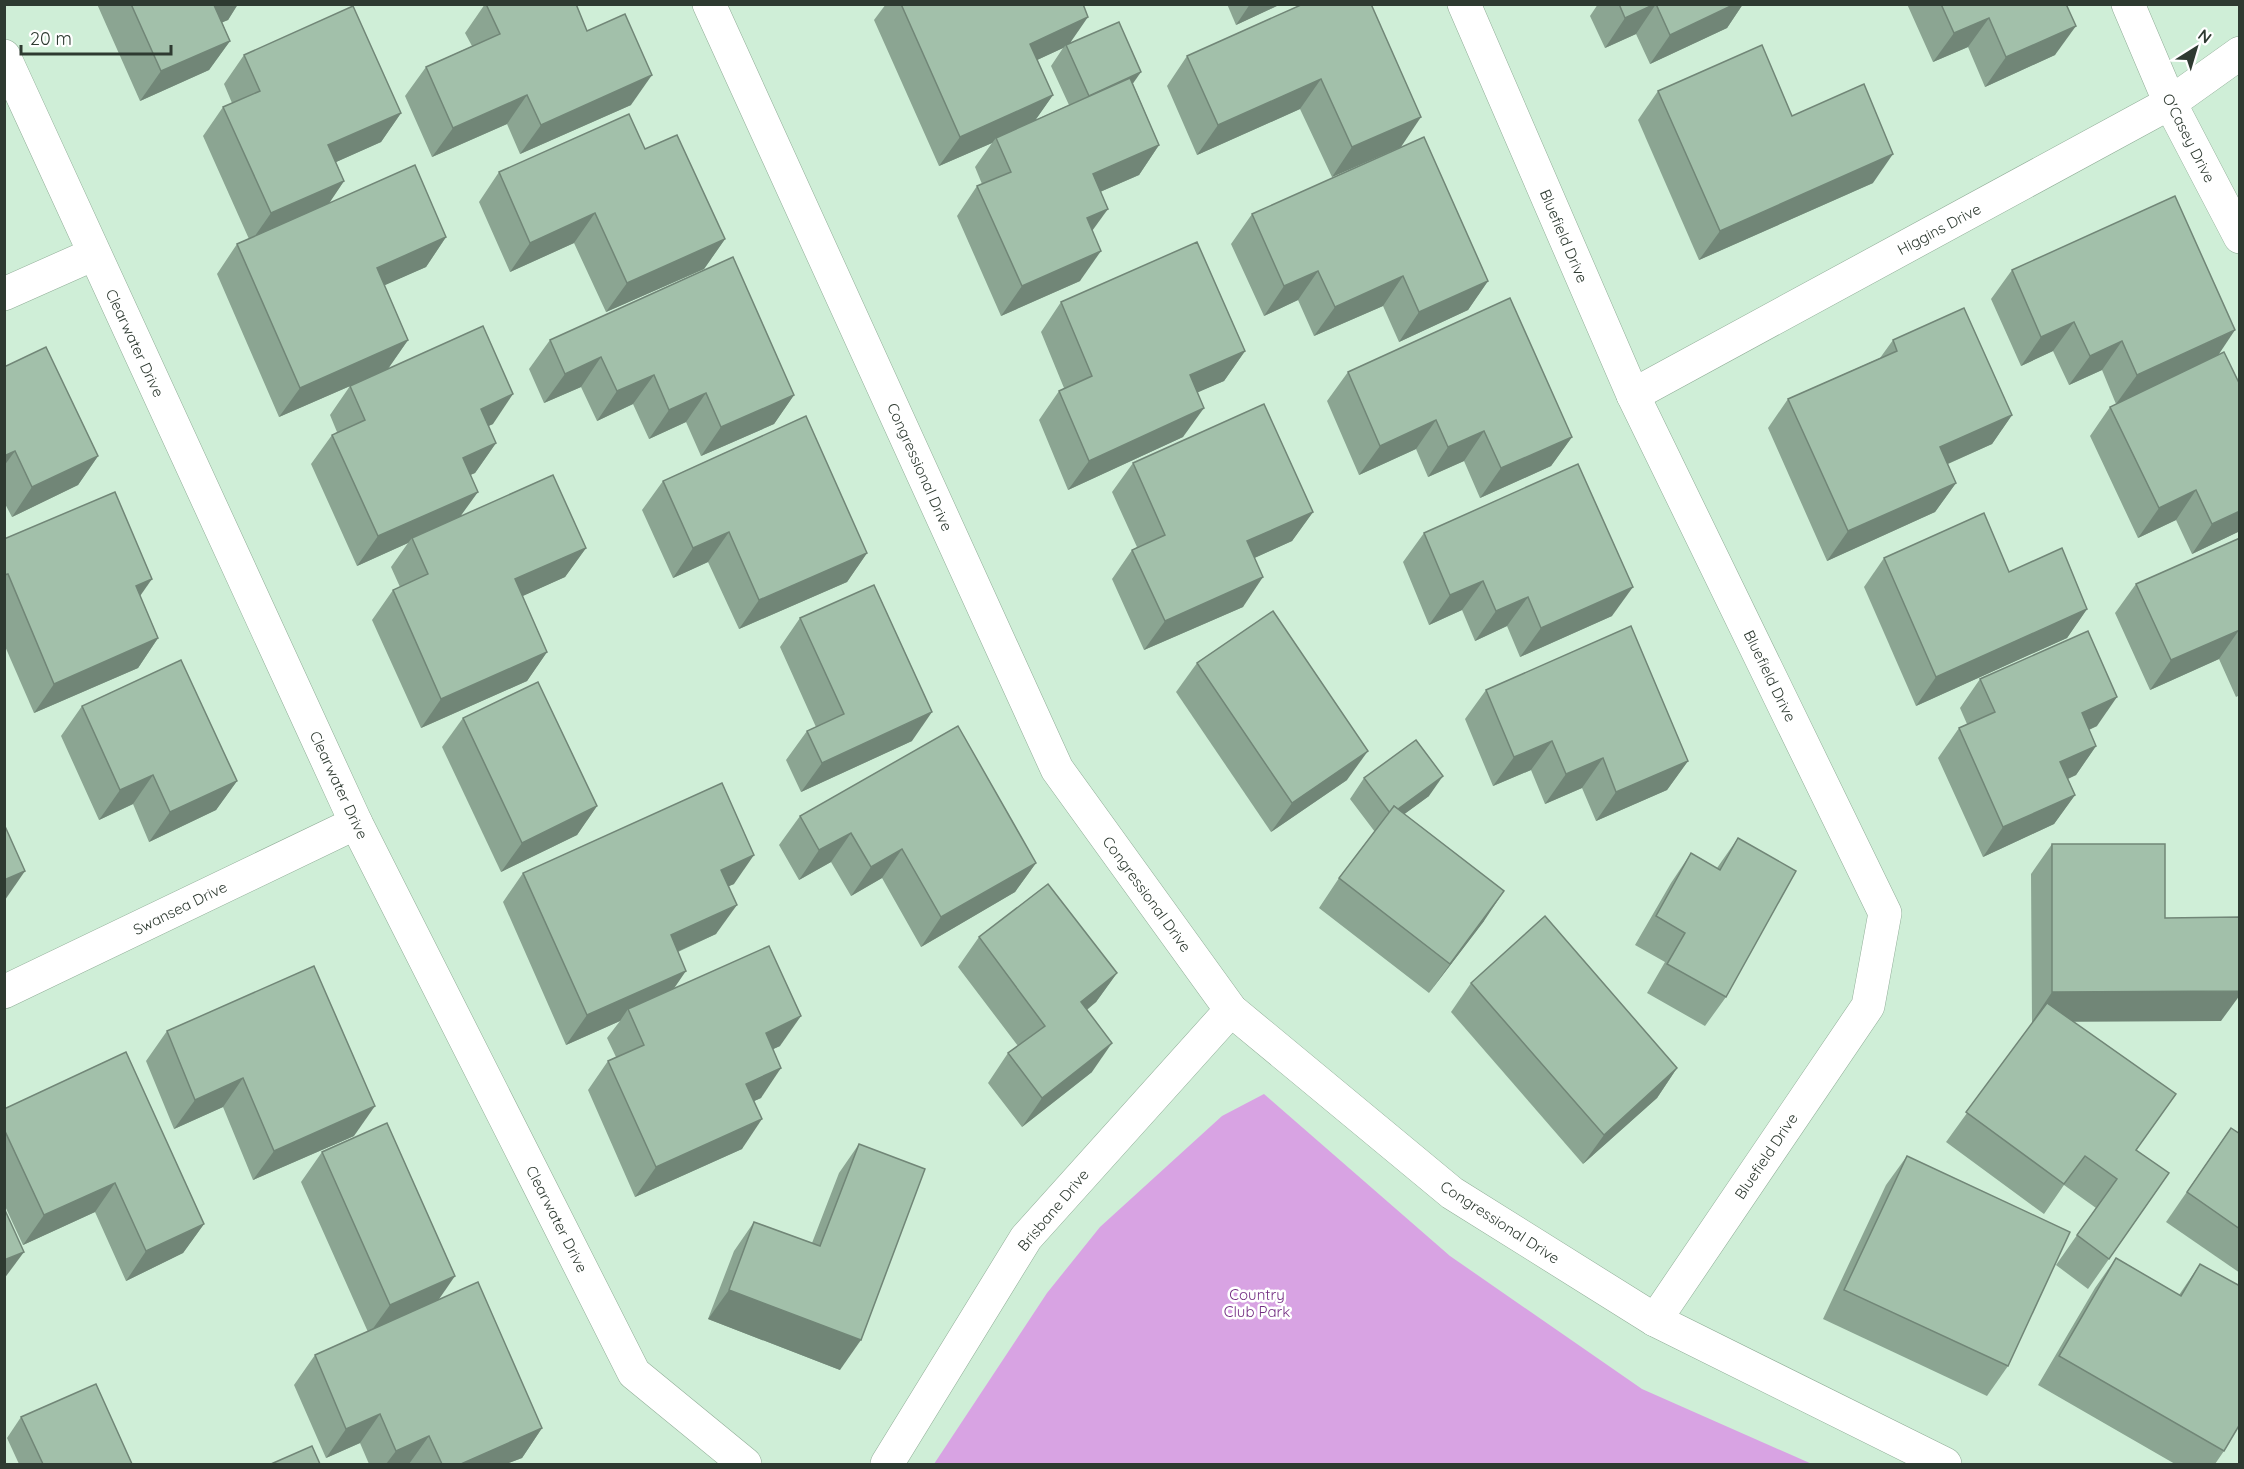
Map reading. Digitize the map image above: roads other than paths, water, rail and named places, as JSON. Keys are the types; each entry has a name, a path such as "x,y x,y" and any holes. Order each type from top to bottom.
{"street":[{"name":"Congressional Drive","path":"709,4 1057,768 1231,1010 1452,1193 1655,1320 1945,1464"},
{"name":"Bluefield Drive","path":"1464,4 1633,394 1886,914 1868,1006 1655,1320"},
{"name":"O'Casey Drive","path":"2128,4 2170,103 2240,237"},
{"name":"Higgins Drive","path":"1633,394 2170,103 2240,53"},
{"name":"Clearwater Drive","path":"4,56 356,823 634,1372 745,1464"},
{"path":"4,294 94,254"},
{"name":"Swansea Drive","path":"4,992 356,823"},
{"name":"Brisbane Drive","path":"887,1464 1026,1238 1231,1010"}],"park label":[{"name":"Country Club Park","path":"1257,1302"}]}
